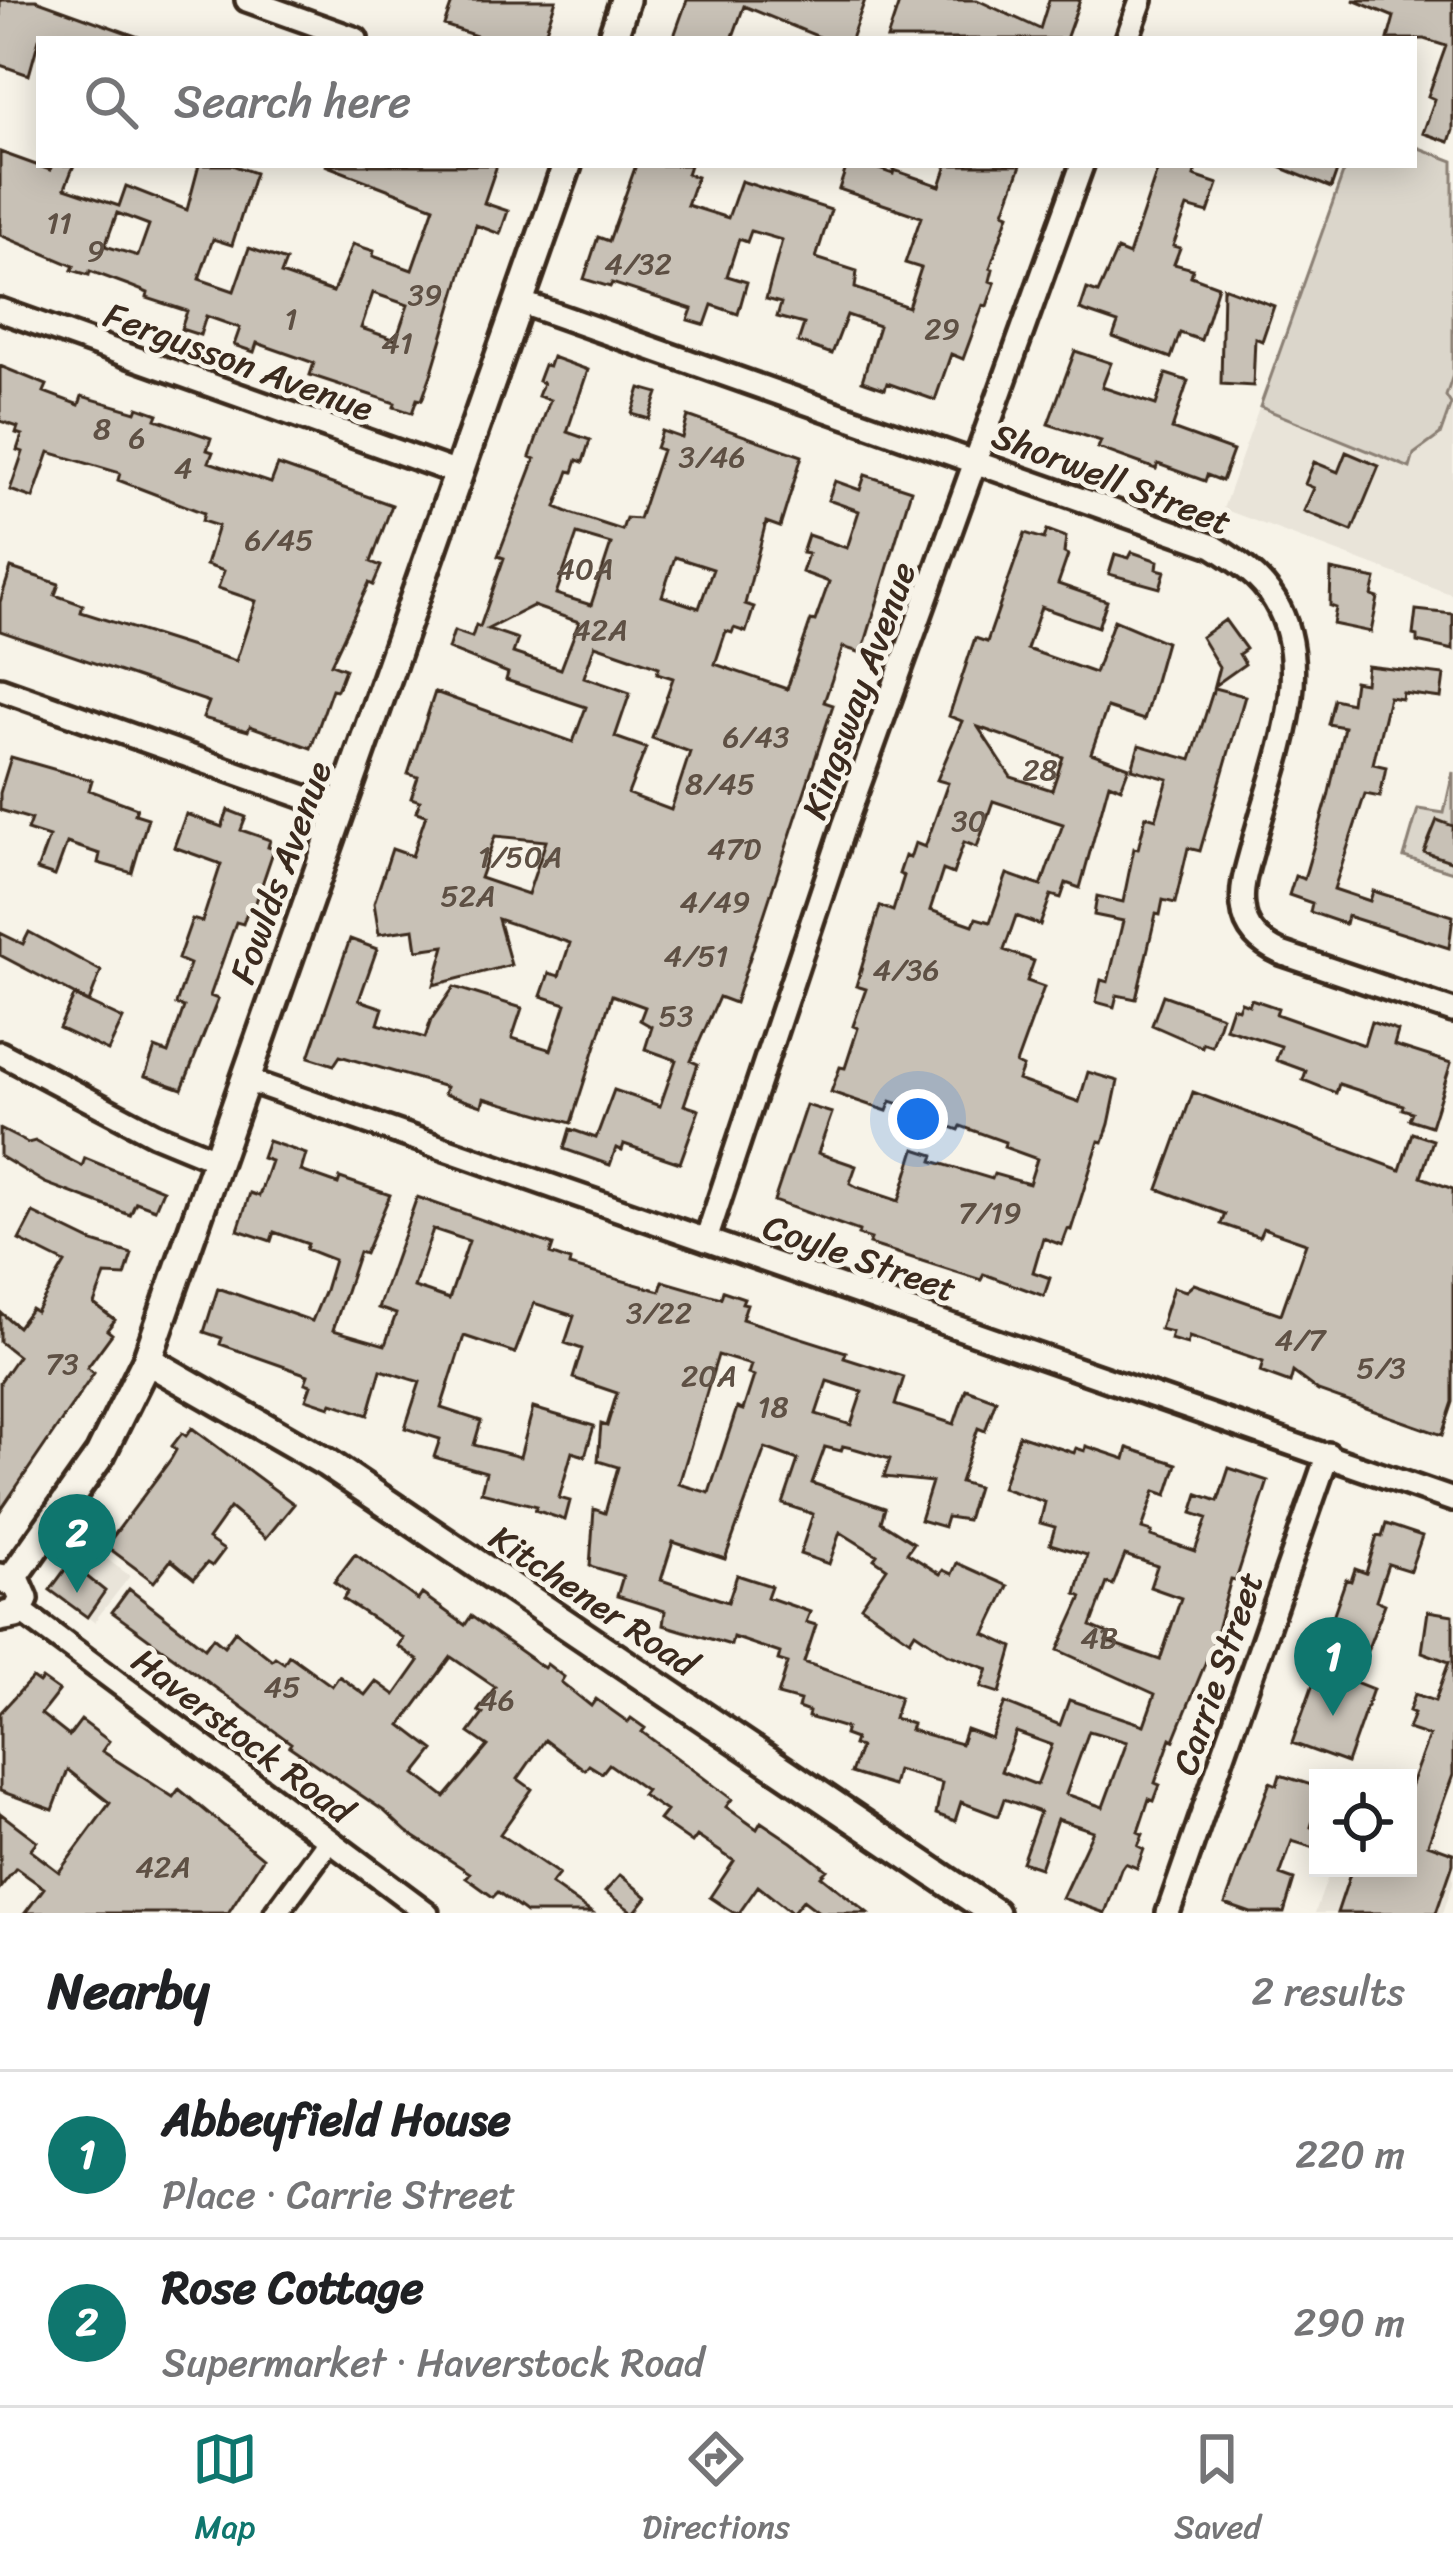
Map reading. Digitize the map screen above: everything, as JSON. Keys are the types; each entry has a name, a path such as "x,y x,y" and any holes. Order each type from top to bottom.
{"street":[{"path":"247,0 348,36"},
{"path":"612,36 625,0"},
{"path":"1128,36 1141,0"},
{"name":"Fowlds Avenue","path":"6,1579 100,1455 146,1360 566,168"},
{"name":"Kingsway Avenue","path":"706,1240 844,826 1081,168"},
{"name":"Shorwell Street","path":"518,301 1213,546 1262,584 1274,598 1290,635 1294,686 1244,884 1245,920 1265,945 1453,1011"},
{"name":"Fergusson Avenue","path":"0,310 457,473"},
{"path":"0,689 341,810"},
{"path":"0,1054 154,1134 218,1160"},
{"name":"Coyle Street","path":"244,1079 1453,1500"},
{"name":"Kitchener Road","path":"146,1360 327,1463 994,1913"},
{"name":"Carrie Street","path":"1168,1913 1328,1454"},
{"path":"6,1579 24,1593 10,1613"},
{"name":"Haverstock Road","path":"10,1613 427,1913"},
{"path":"276,1913 329,1841"}],"shaded area":[{"path":"1417,147 1453,160 1453,595 1223,509 1345,168 1417,168"},
{"path":"1417,147 1453,161 1453,375 1446,396 1451,404 1440,435 1414,454 1410,468 1260,407 1345,168 1417,168"},
{"path":"1453,772 1453,872 1404,857 1418,809 1444,813"},
{"path":"84,1542 130,1576 94,1622 50,1590"},
{"path":"1417,1841 1453,1853 1453,1883 1443,1913 1315,1913 1328,1877 1417,1877"}],"building":[{"path":"0,0 36,0 136,36 36,36 29,75 0,65"},
{"path":"453,0 556,0 544,36 476,36 444,25"},
{"path":"687,0 865,0 852,36 817,36 744,6 733,36 674,36"},
{"path":"900,0 977,0 1040,29 1049,0 1080,0 1067,36 888,36"},
{"path":"1353,0 1453,0 1453,130 1449,142 1423,133 1435,99 1428,96 1446,46 1417,36 1389,36 1394,17"},
{"path":"0,152 36,168 73,168 65,188 119,206 126,186 187,210 198,168 241,168 255,173 232,245 213,239 199,279 234,291 249,248 286,261 281,274 333,292 353,244 412,270 434,207 333,168 496,168 484,203 508,211 500,234 476,225 431,375 412,413 310,375 314,363 257,343 254,352 234,345 240,328 206,316 200,335 181,329 187,311 90,271 89,275 72,270 74,266 0,235","holes":["117,213 149,225 138,256 105,246","373,293 408,305 396,340 361,328"]},
{"path":"635,168 689,168 687,174 697,177 687,205 728,218 741,181 831,210 816,258 857,271 855,288 908,307 921,268 905,263 921,217 839,189 846,168 876,168 893,174 894,170 940,186 946,168 1020,168 990,268 990,281 995,283 987,306 983,305 963,359 951,354 935,400 887,383 885,389 862,381 879,326 847,315 832,354 798,342 804,324 777,317 781,303 766,299 782,240 751,231 747,242 739,239 727,276 747,282 738,314 712,305 705,325 688,320 692,309 612,283 610,287 584,279 598,237 609,241"},
{"path":"1158,168 1196,168 1194,176 1218,184 1208,213 1187,207 1173,246 1180,248 1174,264 1193,269 1191,276 1218,286 1201,340 1180,333 1171,358 1113,337 1118,323 1080,310 1087,289 1098,293 1117,250 1129,255"},
{"path":"1282,168 1338,168 1331,188"},
{"path":"1223,287 1274,306 1262,341 1255,338 1253,386 1221,384"},
{"path":"1075,351 1111,363 1102,387 1156,405 1166,374 1188,381 1172,429 1233,451 1222,481 1207,475 1205,481 1158,464 1156,469 1098,448 1101,441 1048,424"},
{"path":"552,357 588,370 567,432 590,440 583,462 577,460 573,472 569,471 556,507 570,513 622,530 626,518 639,519 662,450 656,448 662,431 682,438 688,416 802,456 780,527 766,522 745,604 754,607 746,632 726,631 715,664 787,689 829,582 802,572 808,535 847,548 859,511 828,500 835,481 860,490 865,475 911,490 862,653 843,647 824,702 833,705 735,1003 719,997 691,1061 698,1064 684,1105 699,1110 680,1163 624,1144 622,1150 616,1148 610,1165 564,1149 570,1129 596,1138 614,1090 660,1106 676,1060 645,1049 652,1027 640,1020 645,1007 612,995 571,1123 484,1098 482,1106 444,1094 446,1087 340,1056 334,1065 309,1057 350,939 377,949 359,1000 383,1008 378,1024 425,1038 431,1020 454,987 522,1008 512,1038 551,1050 566,1004 541,996 549,973 559,976 570,943 498,919 511,965 434,985 445,946 417,950 414,929 379,934 374,903 392,849 412,856 426,815 416,812 420,801 411,798 418,777 408,774 435,692 573,742 586,707 506,680 508,673 448,649 454,631 472,637 476,625 480,627 504,558 498,556 535,459 530,457 550,400 538,396 543,383 538,381 544,365 549,366","holes":["577,534 611,544 591,605 556,594","675,557 713,569 699,608 662,596","533,606 579,622 561,669 513,653 518,639 488,629","595,645 659,667 657,673 673,678 652,738 690,752 671,810 628,794 646,748 615,737 630,693 584,677","495,836 546,841 528,894 480,878"]},
{"path":"0,366 47,385 44,392 79,405 82,396 136,412 138,407 158,414 156,419 211,438 209,462 271,483 278,465 392,505 371,562 381,566 331,664 345,669 337,690 332,689 311,748 250,726 248,731 203,718 209,702 0,631 0,602 11,568 59,584 55,595 83,605 81,612 236,661 256,601 218,588 224,571 206,565 218,526 202,521 204,513 118,480 120,473 49,452 33,498 10,490 23,452 17,450 22,435 16,433 18,427 0,421"},
{"path":"640,388 658,393 649,419 632,414"},
{"path":"1346,452 1379,466 1352,531 1304,511 1314,488 1305,484 1314,462 1338,472"},
{"path":"1047,530 1066,537 1064,553 1068,555 1058,584 1107,601 1098,627 1041,607 1027,649 1095,673 1114,620 1166,642 1144,720 1107,708 1091,753 1129,767 1121,788 1109,783 1080,888 1066,883 1061,898 1051,895 1040,925 1016,916 1004,950 1034,961 1027,981 1044,987 1016,1064 1023,1067 1018,1080 1079,1102 1088,1072 1118,1081 1109,1124 1103,1142 1099,1141 1071,1230 1062,1245 1043,1238 1033,1272 1050,1278 1044,1296 984,1274 981,1280 869,1244 871,1239 858,1235 859,1231 774,1201 806,1105 832,1113 818,1153 856,1166 850,1183 857,1187 899,1201 915,1149 934,1155 932,1161 992,1179 994,1174 1029,1184 1037,1159 1004,1147 1005,1142 961,1126 959,1130 937,1122 939,1117 891,1101 887,1111 831,1092 858,1028 853,1026 866,989 856,986 880,906 893,911 905,856 910,858 915,843 925,847 948,783 937,780 962,721 949,716 975,638 987,642 1025,533 1044,539","holes":["978,727 1063,757 1052,790 1011,777","993,801 1063,824 1041,886 1007,874 990,922 976,918 973,925 930,910 943,870 953,874 964,842 977,847"]},
{"path":"1132,552 1158,561 1157,569 1165,571 1160,588 1109,574 1115,554 1129,558"},
{"path":"1331,570 1376,579 1372,596 1378,598 1371,632 1333,624"},
{"path":"1416,610 1453,614 1453,650 1417,642 1413,635"},
{"path":"1225,620 1246,649 1239,654 1245,664 1214,686 1219,667 1201,637"},
{"path":"1367,666 1444,675 1441,698 1403,693 1402,699 1389,697 1373,764 1386,767 1380,797 1365,794 1334,889 1370,901 1373,891 1453,916 1449,948 1347,916 1345,924 1310,912 1312,903 1289,895 1295,876 1304,879 1328,797 1344,727 1328,724 1334,699 1351,703 1354,681 1365,683"},
{"path":"1214,688 1245,696 1200,851 1188,848 1175,903 1163,900 1160,915 1156,914 1136,999 1117,995 1114,1007 1096,1002 1101,980 1108,982 1123,921 1094,915 1097,896 1123,902 1134,848 1138,849 1146,816 1156,819 1168,779 1132,769 1139,745 1191,760"},
{"path":"11,757 92,780 89,790 137,808 135,814 148,818 132,873 98,863 100,854 67,843 55,876 37,870 49,837 27,830 31,819 0,810"},
{"path":"228,810 246,817 241,830 270,840 268,847 274,849 253,911 248,909 243,924 236,922 210,996 218,999 182,1089 145,1076 155,1048 168,1053 184,1007 176,1004 190,964 178,959 192,919 202,922 221,864 174,847 186,814 222,827"},
{"path":"1437,820 1453,826 1453,862 1424,852"},
{"path":"29,932 101,971 89,1002 0,955 0,933 23,944"},
{"path":"1163,995 1222,1016 1212,1046 1203,1043 1202,1047 1152,1025"},
{"path":"74,996 123,1019 108,1051 59,1028"},
{"path":"1251,999 1278,1008 1276,1014 1364,1045 1371,1022 1398,1031 1394,1045 1451,1063 1431,1126 1409,1119 1412,1112 1402,1109 1403,1105 1339,1084 1336,1093 1303,1080 1306,1071 1276,1060 1281,1046 1225,1028 1232,1007 1238,1009 1241,1002 1249,1005"},
{"path":"1193,1092 1400,1170 1412,1133 1433,1140 1421,1177 1453,1189 1453,1402 1442,1435 1318,1391 1293,1372 1290,1383 1260,1372 1263,1362 1189,1337 1187,1344 1170,1339 1172,1332 1160,1329 1173,1287 1186,1291 1194,1284 1281,1314 1306,1243 1263,1228 1259,1237 1221,1224 1225,1214 1158,1189"},
{"path":"0,1129 82,1166 85,1158 163,1190 155,1209 136,1202 130,1215 45,1183 0,1156"},
{"path":"268,1141 306,1154 301,1171 390,1195 365,1254 359,1252 333,1330 385,1345 396,1314 378,1308 417,1197 553,1245 550,1254 570,1261 569,1266 660,1291 663,1281 721,1298 723,1291 744,1298 742,1319 846,1352 844,1358 904,1377 895,1405 954,1424 966,1389 996,1400 985,1431 978,1428 960,1482 977,1487 967,1520 947,1517 944,1527 920,1520 932,1482 884,1477 890,1459 856,1449 825,1447 812,1483 885,1508 881,1522 914,1543 907,1553 940,1574 943,1570 952,1574 957,1563 1008,1586 985,1634 1013,1647 1000,1693 981,1687 988,1669 947,1654 915,1632 910,1640 861,1606 887,1568 874,1559 877,1555 840,1532 829,1564 800,1554 813,1514 783,1504 798,1460 765,1448 725,1559 673,1542 661,1580 728,1602 737,1575 771,1586 767,1597 810,1612 806,1622 816,1625 804,1662 900,1697 894,1718 912,1724 910,1730 961,1744 966,1729 991,1738 1005,1703 1060,1725 1069,1700 1144,1725 1155,1694 1058,1650 1082,1597 1076,1594 1087,1555 1050,1544 1055,1527 1040,1523 1045,1502 1002,1488 1019,1435 1074,1453 1076,1448 1085,1451 1086,1446 1125,1459 1128,1448 1177,1464 1167,1495 1155,1491 1142,1529 1195,1551 1207,1518 1192,1513 1198,1494 1218,1501 1229,1468 1268,1481 1236,1580 1231,1579 1213,1644 1174,1740 1171,1738 1155,1783 1160,1785 1154,1801 1149,1799 1138,1832 1143,1834 1138,1846 1144,1849 1137,1868 1125,1863 1105,1913 1062,1898 1093,1831 1057,1819 1040,1868 1022,1862 1040,1812 1004,1799 998,1816 961,1802 955,1821 936,1814 942,1783 897,1770 893,1786 851,1773 860,1747 844,1735 846,1728 808,1717 809,1712 798,1708 800,1701 778,1695 788,1663 778,1660 780,1653 733,1637 731,1645 663,1625 665,1611 617,1596 623,1576 590,1566 594,1509 605,1513 618,1467 598,1461 601,1424 607,1426 617,1393 573,1378 582,1349 565,1343 574,1316 534,1303 515,1353 464,1336 441,1408 481,1421 474,1445 520,1457 533,1408 594,1426 585,1456 572,1452 559,1498 570,1501 565,1520 535,1510 537,1506 481,1492 486,1472 434,1457 440,1439 405,1428 420,1382 381,1370 368,1415 332,1403 330,1407 306,1399 311,1385 305,1383 308,1375 220,1344 222,1338 204,1332 218,1288 312,1321 325,1290 334,1260 274,1232 271,1241 238,1230 250,1193 259,1196 271,1161 262,1158","holes":["433,1229 469,1241 449,1299 414,1287","718,1355 751,1365 748,1374 754,1376 743,1410 737,1408 709,1493 679,1484","827,1381 862,1392 851,1425 816,1414","1125,1555 1157,1566 1150,1587 1181,1598 1160,1660 1106,1641 1109,1634 1091,1626 1107,1583 1113,1585","1089,1731 1127,1742 1103,1807 1066,1794","1016,1732 1052,1745 1037,1785 1001,1771"]},
{"path":"33,1213 93,1242 132,1254 125,1276 105,1275 94,1304 115,1320 107,1330 112,1334 87,1368 94,1373 0,1511 0,1382 18,1356 0,1342 0,1312 18,1327 31,1309 36,1312 65,1263 19,1240"},
{"path":"192,1428 294,1504 266,1538 230,1508 208,1539 224,1550 212,1566 207,1563 194,1579 171,1560 154,1582 106,1546 171,1459 176,1450 172,1446"},
{"path":"1386,1524 1422,1536 1410,1571 1388,1564 1376,1600 1385,1604 1355,1682 1373,1689 1347,1763 1292,1743 1322,1659 1323,1645 1318,1644 1325,1624 1330,1625 1346,1579 1351,1581 1355,1569 1366,1573 1377,1536 1382,1537"},
{"path":"355,1554 418,1600 422,1594 465,1625 471,1616 544,1668 547,1664 591,1706 596,1699 645,1728 642,1732 732,1799 726,1807 757,1829 761,1822 791,1842 827,1870 821,1876 868,1913 820,1913 803,1900 792,1913 758,1886 739,1913 734,1913 710,1897 734,1861 697,1836 692,1843 659,1820 666,1811 609,1764 602,1773 589,1765 585,1770 545,1740 518,1779 532,1789 500,1834 559,1874 551,1884 592,1913 526,1913 498,1892 493,1897 466,1878 470,1873 289,1746 112,1612 129,1589 205,1648 213,1637 224,1646 235,1631 272,1660 275,1657 284,1663 289,1655 332,1686 339,1676 365,1695 376,1681 395,1695 419,1661 398,1646 403,1638 343,1599 348,1592 334,1582","holes":["451,1657 495,1687 469,1733 488,1746 445,1797 415,1774 434,1750 401,1725"]},
{"path":"70,1563 105,1591 87,1617 50,1590"},
{"path":"1428,1611 1453,1615 1453,1775 1428,1844 1453,1853 1453,1864 1436,1913 1337,1913 1349,1877 1417,1877 1417,1769 1429,1736 1408,1729 1414,1713 1409,1711 1415,1694 1435,1701 1449,1662 1422,1652"},
{"path":"32,1678 59,1691 41,1714 69,1736 81,1720 109,1741 102,1751 173,1797 179,1789 263,1858 228,1913 25,1913 44,1888 16,1868 0,1888 0,1813 37,1841 30,1850 59,1872 110,1803 68,1770 53,1810 0,1791 0,1713"},
{"path":"1280,1775 1309,1784 1309,1846 1292,1841 1280,1875 1294,1880 1284,1913 1251,1913 1225,1904 1270,1782 1277,1785"},
{"path":"620,1875 647,1897 634,1913 605,1892"}],"place":[{"name":"Rose Cottage","path":"77,1593"},
{"name":"Abbeyfield House","path":"1333,1716"}]}
